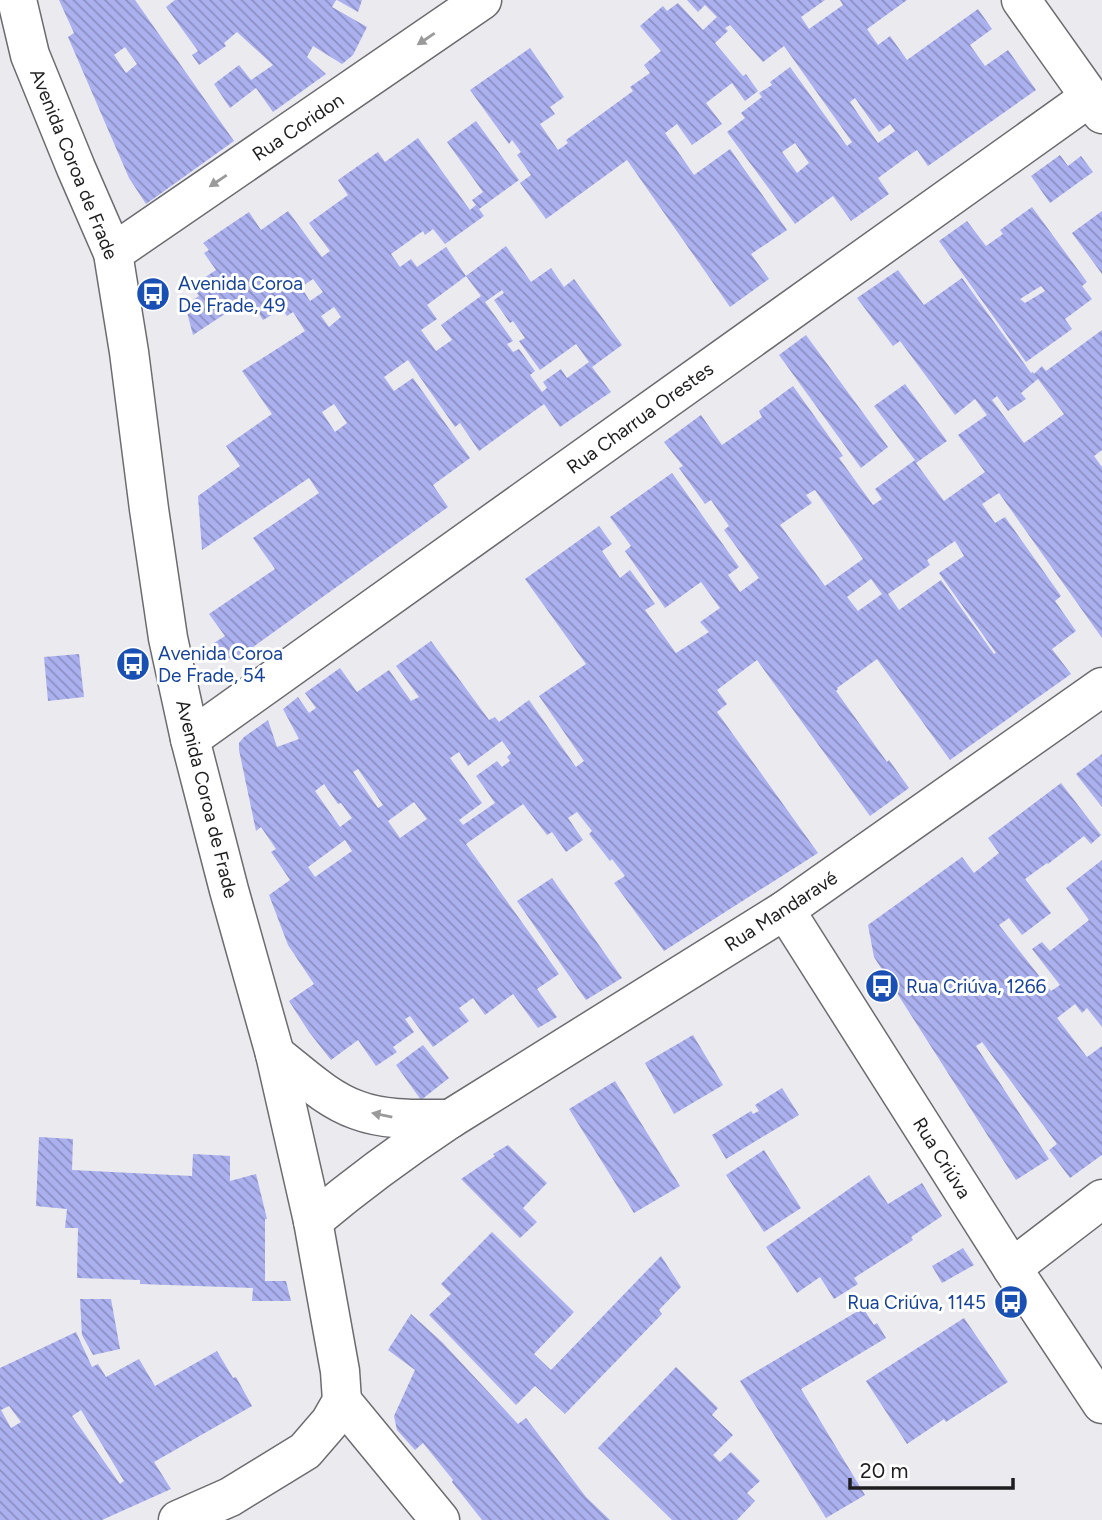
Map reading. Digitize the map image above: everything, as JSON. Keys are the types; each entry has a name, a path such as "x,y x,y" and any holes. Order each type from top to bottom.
{"street":[{"name":"Avenida Coroa de Frade","path":"17,0 30,55 113,253 168,638 190,739 275,1054 313,1221 340,1371 342,1402"},
{"name":"Rua Coridon","path":"113,253 482,0"},
{"path":"1021,0 1096,106"},
{"name":"Rua Charrua Orestes","path":"190,739 1096,106"},
{"name":"Rua Mandaravé","path":"313,1221 401,1152 785,910 1102,687"},
{"name":"Rua Criúva","path":"785,910 1012,1268 1102,1404"},
{"path":"275,1054 325,1093 358,1110 400,1119 450,1119"},
{"path":"1012,1268 1102,1199"},
{"path":"178,1520 230,1497 305,1451 330,1422 342,1402 440,1520"}],"building":[{"path":"59,0 135,0 234,141 146,204 129,178 68,37 74,33","holes":["125,47 137,64 126,73 114,55"]},
{"path":"175,0 336,0 332,7 367,27 353,55 342,64 313,46 307,57 326,74 273,112 256,88 230,108 214,84 239,65 251,80 273,65 237,32 224,43 226,46 199,65 192,55 198,51 166,7"},
{"path":"337,0 362,0 358,12"},
{"path":"687,0 825,0 801,17 809,29 843,5 840,0 907,0 867,29 878,45 890,36 907,60 978,9 992,29 970,45 985,66 1008,50 1036,90 928,166 917,150 908,156 878,178 889,194 851,221 833,196 795,224 727,132 745,118 741,113 762,97 759,93 772,85 770,82 790,67 847,146 852,142 784,46 763,62 730,25 725,28 728,31 715,43 743,76 746,74 758,91 745,101 732,83 706,103 722,124 692,145 677,124 665,133 694,175 730,149 787,230 751,254 769,279 730,307 627,160 546,219 520,183 531,175 517,155 521,152 512,140 509,144 470,90 530,48 564,97 550,107 555,114 540,124 558,150 568,143 566,140 633,91 630,87 650,73 644,65 661,51 640,26 663,6 667,11 678,3 703,30 717,17 705,5 698,12","holes":["855,98 879,132 890,124 895,131 878,143 850,102","795,143 809,163 797,173 782,152"]},
{"path":"476,121 519,180 479,209 484,216 445,244 433,229 425,235 423,231 391,254 400,267 411,259 417,267 446,247 466,276 506,246 531,282 551,268 564,287 574,279 622,345 592,367 611,392 560,427 544,404 479,451 460,423 455,427 408,360 384,377 394,391 413,378 470,458 433,485 448,507 235,660 216,654 214,643 225,636 209,614 275,569 253,538 319,493 309,478 202,550 198,496 240,466 226,446 272,414 242,371 305,331 293,312 287,316 282,309 263,320 249,298 193,335 185,305 199,296 192,286 216,270 204,253 209,250 203,243 249,212 261,230 288,211 322,257 330,251 309,223 348,195 338,180 378,152 385,162 418,138 470,210 476,205 472,200 483,192 447,142","holes":["466,276 481,296 441,325 452,340 436,351 421,330 437,319 427,305","313,279 323,292 310,301 301,287","502,290 504,293 494,300 510,323 513,321 525,338 519,341 540,370 576,344 589,362 567,378 561,369 543,382 547,388 542,392 530,375 535,371 519,349 513,352 507,344 513,341 485,302","334,307 341,317 329,327 321,316","334,404 347,423 335,432 322,412"]},
{"path":"1060,155 1068,166 1081,156 1093,172 1050,203 1031,176"},
{"path":"1032,207 1087,282 1082,286 1092,299 1065,319 1072,329 1026,362 939,241 967,221 986,246 1003,234 1000,230","holes":["1041,286 1045,291 1025,303 1020,299"]},
{"path":"1102,211 1102,274 1072,233"},
{"path":"898,270 924,305 962,278 1034,374 1042,366 1046,371 1102,330 1102,450 1094,456 1102,467 1102,638 999,493 982,504 995,523 1005,517 1061,596 1055,601 1076,631 1052,649 1071,674 950,760 877,659 836,691 909,788 870,816 757,660 717,690 727,704 717,712 818,853 664,951 614,883 625,876 589,834 592,831 577,812 568,818 583,840 566,852 552,832 547,835 523,804 466,844 559,974 537,989 557,1017 538,1028 513,994 485,1015 473,998 459,1008 469,1021 433,1047 410,1016 405,1019 414,1032 393,1047 397,1052 376,1066 358,1040 331,1060 289,1001 314,984 288,945 269,895 290,880 271,852 276,849 261,827 256,831 239,743 268,720 277,747 299,739 283,709 298,697 309,713 316,708 305,693 340,668 357,692 389,670 411,701 419,697 396,666 431,641 489,720 495,717 499,722 529,700 576,767 584,761 539,696 586,664 525,579 599,526 612,544 602,551 620,578 630,570 655,604 645,610 676,653 709,632 700,622 720,608 701,582 665,608 625,551 631,546 610,517 672,473 739,567 728,575 740,592 759,578 724,530 729,526 711,500 705,504 679,468 683,466 664,442 701,415 722,445 762,417 759,411 793,386 843,456 839,458 873,505 882,499 875,489 915,460 874,406 905,384 947,441 916,463 944,501 985,472 958,435 987,415 975,399 955,415 900,341 893,346 857,298","holes":["1038,379 1064,414 1024,443 992,400 997,396 1008,411 1026,399 1021,393","815,490 863,559 825,586 780,525 812,503 806,495","955,541 964,556 939,573 996,653 994,654 941,580 899,610 888,594 930,565 927,560","871,579 882,594 858,611 847,597","502,741 511,753 507,757 510,761 502,767 497,761 476,776 495,803 463,825 459,820 482,803 450,758 459,752 468,766","358,769 383,805 378,808 353,772","324,784 352,818 340,827 315,791","414,802 427,819 400,838 388,821","345,840 352,851 315,877 308,867"]},
{"path":"806,335 888,447 861,468 779,355"},
{"path":"79,654 84,697 48,701 44,657"},
{"path":"1102,754 1102,807 1076,774"},
{"path":"1061,783 1101,835 1091,844 1084,836 1025,879 1051,913 1022,935 1009,918 999,925 1051,991 1060,985 1032,949 1042,942 1050,951 1089,920 1066,888 1102,860 1102,1027 1087,1008 1082,1013 1075,1004 1057,1018 1087,1057 1102,1046 1102,1155 1070,1178 1049,1150 1057,1144 982,1042 976,1046 1049,1159 1016,1180 874,957 868,925 962,857 974,873 999,853 988,838"},
{"path":"552,878 622,978 586,1000 517,901"},
{"path":"693,1035 723,1085 674,1114 645,1063"},
{"path":"423,1045 449,1078 421,1100 396,1065"},
{"path":"615,1081 680,1186 634,1213 569,1109"},
{"path":"782,1088 799,1115 726,1159 712,1135 751,1111 753,1114 759,1111 755,1105"},
{"path":"39,1137 73,1139 72,1170 192,1176 193,1154 230,1156 230,1181 256,1174 267,1219 265,1281 286,1281 291,1301 252,1301 253,1288 140,1284 140,1280 77,1278 78,1228 65,1228 67,1209 36,1206"},
{"path":"508,1145 547,1183 523,1208 537,1222 520,1238 461,1179"},
{"path":"764,1150 801,1208 764,1232 726,1175"},
{"path":"869,1175 888,1204 922,1183 942,1216 911,1237 913,1240 854,1278 858,1284 834,1299 820,1277 797,1293 766,1247"},
{"path":"492,1232 574,1312 534,1354 551,1370 661,1256 681,1287 659,1310 662,1314 565,1414 535,1386 516,1405 429,1315 451,1294 441,1284"},
{"path":"963,1248 974,1265 942,1283 932,1266"},
{"path":"80,1299 111,1299 120,1349 93,1355 82,1335"},
{"path":"863,1308 886,1338 801,1389 865,1495 826,1518 740,1381"},
{"path":"411,1314 442,1342 518,1424 526,1418 586,1497 610,1520 482,1520 423,1443 415,1450 397,1430 394,1416 415,1370 388,1350"},
{"path":"964,1318 1008,1382 907,1444 866,1381"},
{"path":"76,1332 92,1367 98,1364 106,1377 139,1359 155,1386 217,1351 252,1406 154,1462 171,1489 102,1520 0,1520 0,1368","holes":["9,1406 21,1422 11,1428 1,1410","81,1410 124,1481 120,1484 72,1416"]},
{"path":"676,1367 718,1408 712,1415 733,1435 713,1455 720,1462 731,1452 760,1481 747,1493 755,1501 737,1520 672,1520 598,1448"}],"place":[{"name":"Avenida Coroa De Frade, 49","path":"153,294"},
{"name":"Avenida Coroa De Frade, 54","path":"133,664"},
{"name":"Rua Criúva, 1266","path":"882,986"},
{"name":"Rua Criúva, 1145","path":"1011,1302"}]}
